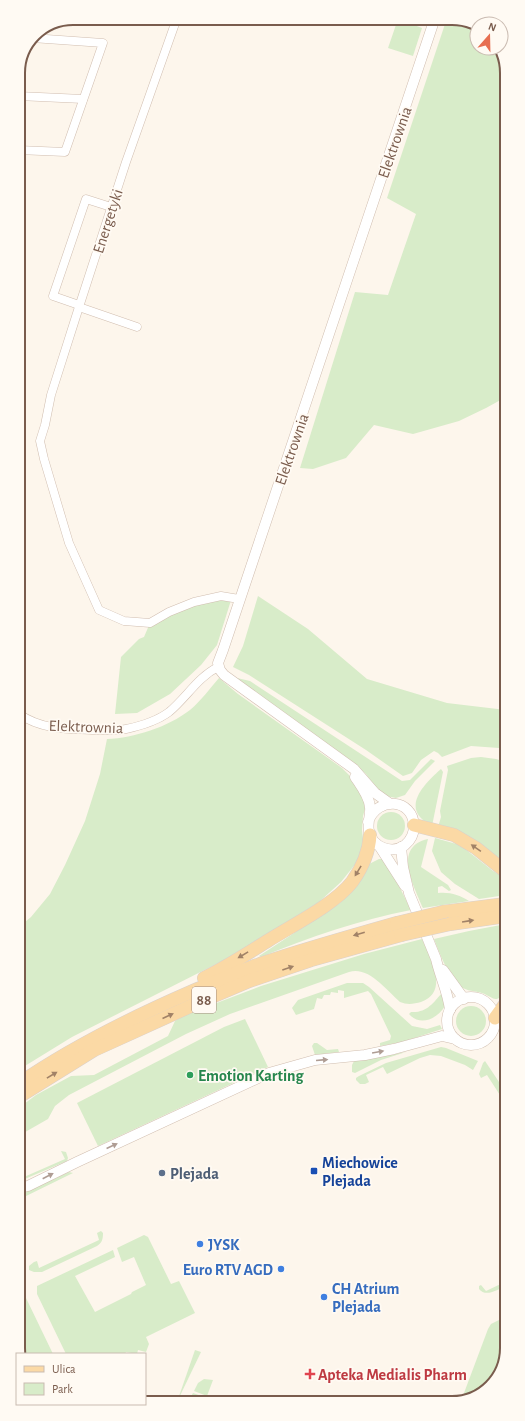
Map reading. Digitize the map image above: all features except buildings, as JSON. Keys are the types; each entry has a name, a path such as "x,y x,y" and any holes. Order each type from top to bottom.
{"main road":[{"path":"414,825 454,835 476,848 500,867"},
{"path":"87,1043 113,1025 145,1007 218,971 290,928 332,900 351,883 358,872 369,848 369,828"},
{"name":"88","path":"25,1080 66,1054 151,1010 259,964 333,941 399,929 450,924 500,906"},
{"name":"88","path":"25,1093 94,1050 249,981 399,929 443,912 500,915"},
{"path":"495,1018 500,1011"}],"street":[{"name":"Energetyki","path":"174,25 111,207 79,306 51,395 40,441 69,543 99,610 124,621 150,623 169,612 194,602 221,596 240,599"},
{"name":"Elektrownia","path":"25,717 39,724 68,729 112,730 139,726 167,713 180,702 204,676 218,667 218,658 223,650 433,25"},
{"path":"25,150 64,152 103,43 40,39"},
{"path":"25,96 83,99"},
{"path":"111,207 86,199 53,296 137,327"},
{"path":"218,667 224,675 354,769 376,793 389,803"},
{"path":"343,761 354,774 366,795 370,807 369,828 376,844 380,847 409,893"},
{"path":"369,828 372,813 379,806 389,803 399,804 409,811 413,818 414,825 414,830 410,840 401,847 391,850 380,847"},
{"path":"401,847 403,867 409,893 436,959 438,970 449,998 449,1029 455,1038 460,1042 470,1045 486,1039 493,1031 495,1018 490,1007 481,1000 470,998 464,999 458,1001 450,1010"},
{"path":"436,959 464,999"},
{"path":"25,1187 269,1073 315,1060 394,1050 442,1036 455,1038"}],"green space":[{"path":"396,25 414,25 422,28 413,56 388,48"},
{"path":"445,25 462,26 469,28 469,56 497,56 500,66 500,400 459,421 413,434 374,425 346,458 313,469 300,468 355,292 388,295 416,214 387,198"},
{"path":"258,596 308,629 367,679 447,703 500,709 500,748 471,746 442,757 434,751 421,760 412,773 403,776 366,750 249,675 233,667 243,646"},
{"path":"232,597 217,645 201,665 170,694 137,713 115,714 121,657 139,639 144,637 150,623 169,612"},
{"path":"219,678 238,694 342,768 356,782 363,796 365,809 362,830 364,847 357,862 341,882 319,902 238,953 72,1037 25,1066 25,922 50,894 85,821 100,774 107,739 139,734 172,722 190,710 202,699"},
{"path":"237,678 250,681 402,781 410,780 431,759 435,761 415,781 405,795 396,798 386,796 379,792 366,774 353,763"},
{"path":"481,757 500,760 500,863 438,827 441,817 440,811 448,770 447,766 471,758"},
{"path":"441,769 443,772 432,826 422,819 417,812 417,797 427,782"},
{"path":"391,812 397,813 401,816 404,820 404,832 401,836 397,839 391,840 385,839 381,836 378,832 377,826 378,820 381,816 385,813"},
{"path":"435,838 460,845 500,875 500,896 479,899 455,884 441,872 432,851"},
{"path":"428,839 421,867 448,885 451,890 449,891 442,886 438,887 438,893 455,894 469,901 423,908 411,879 408,859 411,850 417,843"},
{"path":"379,859 384,859 411,910 354,924 316,936 261,957 259,956 340,903 354,889 369,864"},
{"path":"500,925 499,998 494,999 482,993 461,987 449,972 434,939"},
{"path":"422,939 433,964 436,982 435,990 430,997 421,1002 405,1004 400,1002 377,980 363,972 349,972 230,1014 186,1034 69,1095 55,1106 48,1119 25,1132 25,1103 36,1095 71,1076 94,1075 168,1036 175,1021 185,1015 261,986 364,954"},
{"path":"347,983 363,983 412,1026 427,1029 440,1025 442,1029 402,1042 380,1046 380,1043 390,1040 391,1036 371,994 368,991 344,998 344,991 338,990 338,993 331,992 330,995 324,995 322,999 317,998 314,1009 296,1015 292,1008 298,1000"},
{"path":"442,993 445,1006 438,1015 423,1021 413,1018 409,1014 411,1012 421,1011 429,1007"},
{"path":"471,1006 482,1010 486,1021 482,1032 471,1036 460,1032 456,1021 460,1010"},
{"name":"Emotion Karting","path":"245,1019 268,1067 98,1146 77,1103 224,1027"},
{"path":"314,1043 317,1043 327,1050 338,1049 339,1052 315,1055 312,1046"},
{"path":"441,1047 478,1061 473,1070 465,1065 441,1056 430,1055 420,1058 387,1074 383,1067 366,1075 369,1082 365,1084 360,1084 356,1080 359,1076 386,1063"},
{"path":"406,1052 381,1060 355,1073 352,1072 352,1065 354,1061"},
{"path":"485,1061 500,1084 500,1095 487,1075 481,1078 479,1074"},
{"path":"61,1151 66,1152 68,1158 67,1161 25,1179 25,1177 65,1159"},
{"path":"69,1172 73,1173 25,1197 25,1192"},
{"path":"101,1231 103,1233 102,1239 100,1244 97,1246 42,1272 34,1272 29,1270 29,1266 34,1262 37,1261 39,1268 99,1240 97,1233"},
{"path":"144,1235 148,1237 171,1284 179,1281 195,1313 146,1337 149,1344 146,1352 138,1350 137,1353 66,1353 37,1294 37,1286 113,1250 115,1257 75,1276 95,1312 146,1285 134,1257 122,1262 117,1248"},
{"path":"500,1284 500,1288 489,1293 482,1292 479,1289 479,1286 481,1285 486,1291"},
{"path":"26,1298 53,1353 25,1353"},
{"path":"500,1320 500,1355 495,1370 486,1382 479,1388 463,1395 488,1329 491,1324"},
{"path":"195,1350 201,1352 180,1396"},
{"path":"204,1379 213,1380 207,1396 194,1391 198,1383"},
{"path":"193,1393 201,1396 191,1396"}],"place":[{"name":"Emotion Karting","path":"190,1075"},
{"name":"Miechowice Plejada","path":"314,1171"},
{"name":"Plejada","path":"162,1173"},
{"name":"JYSK","path":"200,1244"},
{"name":"Euro RTV AGD","path":"281,1269"},
{"name":"CH Atrium Plejada","path":"324,1297"},
{"name":"Apteka Medialis Pharm","path":"310,1374"}]}
